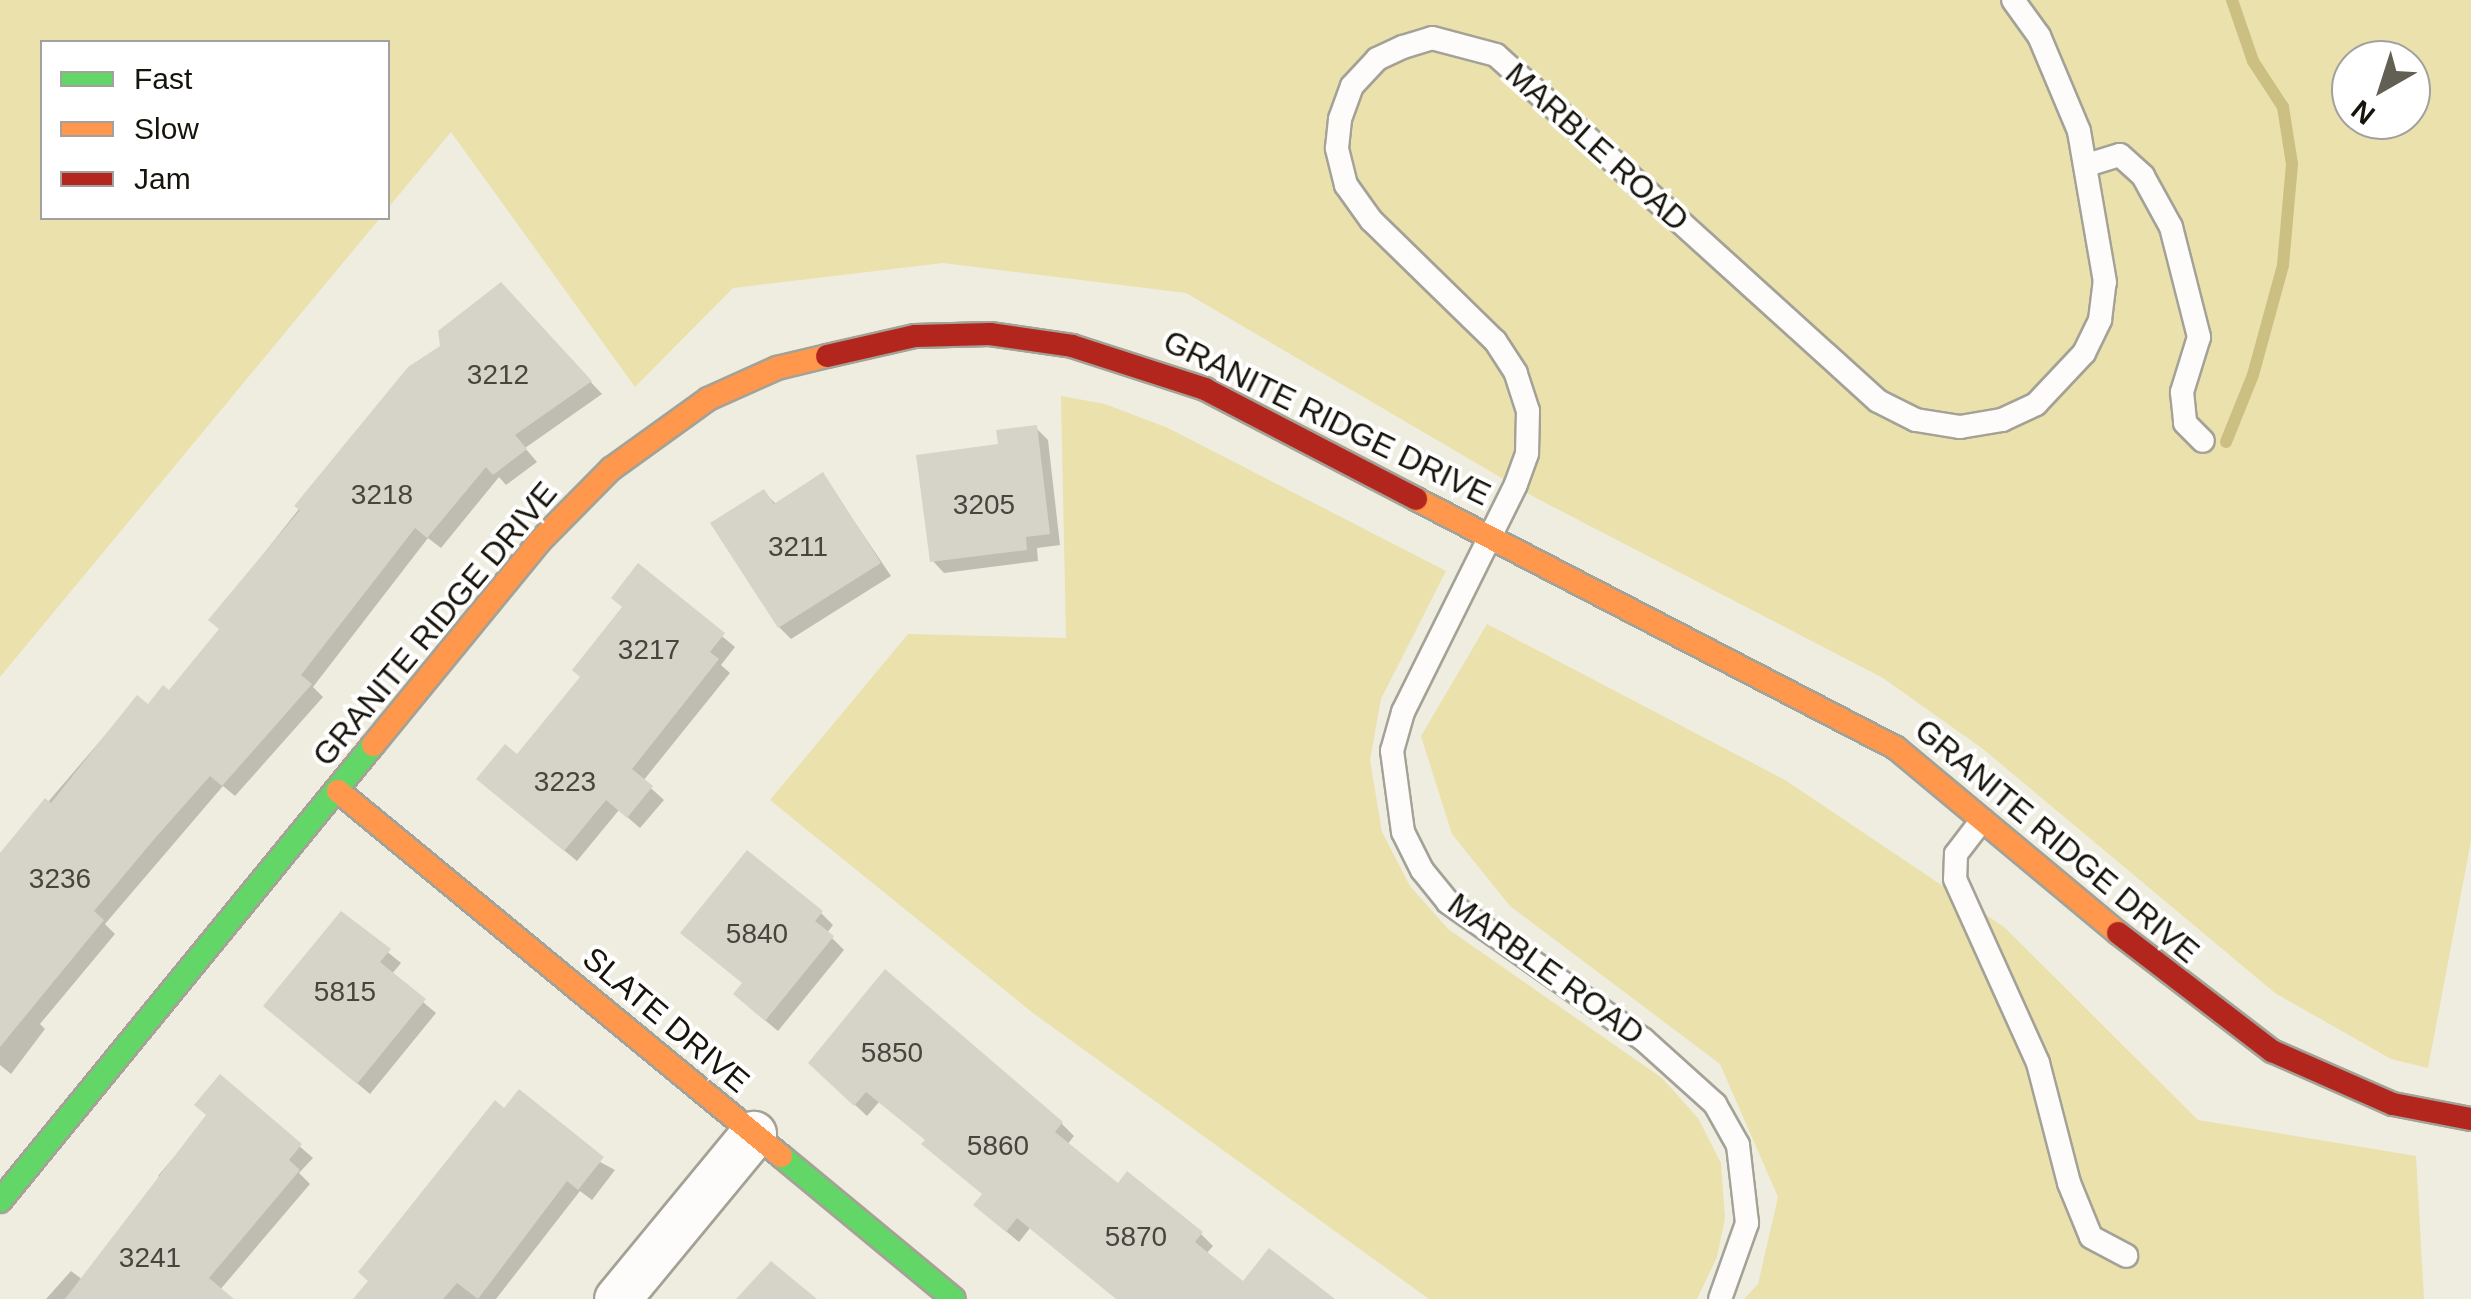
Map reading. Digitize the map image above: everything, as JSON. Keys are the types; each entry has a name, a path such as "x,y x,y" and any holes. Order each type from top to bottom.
{"street":[{"name":"GRANITE RIDGE DRIVE","path":"0,1201 539,542 612,469 708,399 777,368 847,347 990,334 1142,364 1494,536 1836,712 1984,817 2201,1003 2272,1051 2392,1104 2471,1118"},
{"name":"SLATE DRIVE","path":"338,791 954,1299"},
{"path":"617,1299 754,1134"}],"lane":[{"name":"MARBLE ROAD","path":"1720,1299 1736,1266 1746,1205 1738,1145 1715,1104 1644,1040 1448,902 1422,870 1403,832 1392,751 1403,712 1494,536 1527,452 1528,411 1516,373 1494,341 1371,220 1346,184 1337,148 1340,119 1352,86 1377,59 1432,38 1496,54 1850,377 1916,420 1960,426 2002,420 2036,404 2084,353 2100,320 2105,282 2087,165 2060,79 2013,0"},
{"path":"2087,165 2120,155 2143,176 2171,227 2199,337 2182,392 2185,424 2204,441"},
{"path":"1984,817 1956,854 1955,879 2038,1063 2068,1183 2090,1237 2126,1256"}],"shaded area":[{"path":"0,0 2471,0 2471,841 2428,1068 2391,1059 2275,993 1983,749 1883,678 1536,498 1186,293 943,263 733,288 635,387 451,132 390,206 390,40 40,40 40,220 378,220 0,677"},
{"path":"1061,396 1105,404 1168,428 1446,571 1381,699 1370,760 1382,832 1410,886 1448,929 1662,1078 1698,1118 1721,1163 1725,1218 1717,1257 1697,1299 1429,1299 1033,1013 770,800 908,634 1066,638"},
{"path":"1487,624 1785,780 2004,927 2198,1120 2416,1156 2424,1299 1744,1299 1758,1284 1778,1197 1720,1064 1510,906 1452,834 1421,736"}],"building":[{"path":"501,282 592,381 515,435 527,449 493,475 486,467 427,538 415,528 301,675 312,684 222,786 210,776 156,837 94,911 104,920 0,1047 0,853 45,798 51,803 137,695 148,704 163,685 169,690 219,629 208,620 300,510 294,506 408,367 440,346 438,331"},
{"path":"1037,425 1050,534 1026,537 1027,550 930,562 916,455 998,444 996,430"},
{"path":"823,472 881,563 778,628 710,523 764,489 774,504"},
{"path":"638,563 725,633 710,652 719,659 632,769 653,786 627,818 606,800 564,851 476,779 505,744 517,754 580,677 572,670 622,607 611,598"},
{"path":"747,850 823,911 815,921 834,936 765,1021 733,994 742,983 680,933"},
{"path":"341,911 391,949 380,962 426,999 357,1084 263,1006"},
{"path":"885,969 1063,1122 1055,1132 1118,1183 1127,1171 1203,1232 1195,1242 1243,1281 1269,1248 1335,1299 1116,1299 1017,1218 1006,1232 973,1205 982,1194 921,1144 925,1140 866,1092 854,1106 808,1063"},
{"path":"220,1074 302,1144 289,1160 300,1170 209,1278 234,1299 65,1299 206,1115 194,1105"},
{"path":"519,1089 604,1157 578,1190 567,1181 478,1299 457,1283 443,1299 353,1299 368,1281 358,1272 495,1100 504,1108"},
{"path":"771,1261 817,1299 736,1299"}],"waterway":[{"path":"2226,442 2253,375 2283,265 2292,164 2283,107 2253,61 2232,0"}],"traffic: fast":[{"path":"0,1201 373,745"},
{"path":"781,1156 954,1299"}],"traffic: slow":[{"path":"373,745 539,542 611,469 708,399 777,368 827,356"},
{"path":"1416,499 1896,748 2118,933"},
{"path":"338,791 781,1156"}],"traffic: jam":[{"path":"827,356 915,336 990,334 1072,346 1205,389 1416,499"},
{"path":"2118,933 2272,1051 2393,1104 2471,1119"}]}
